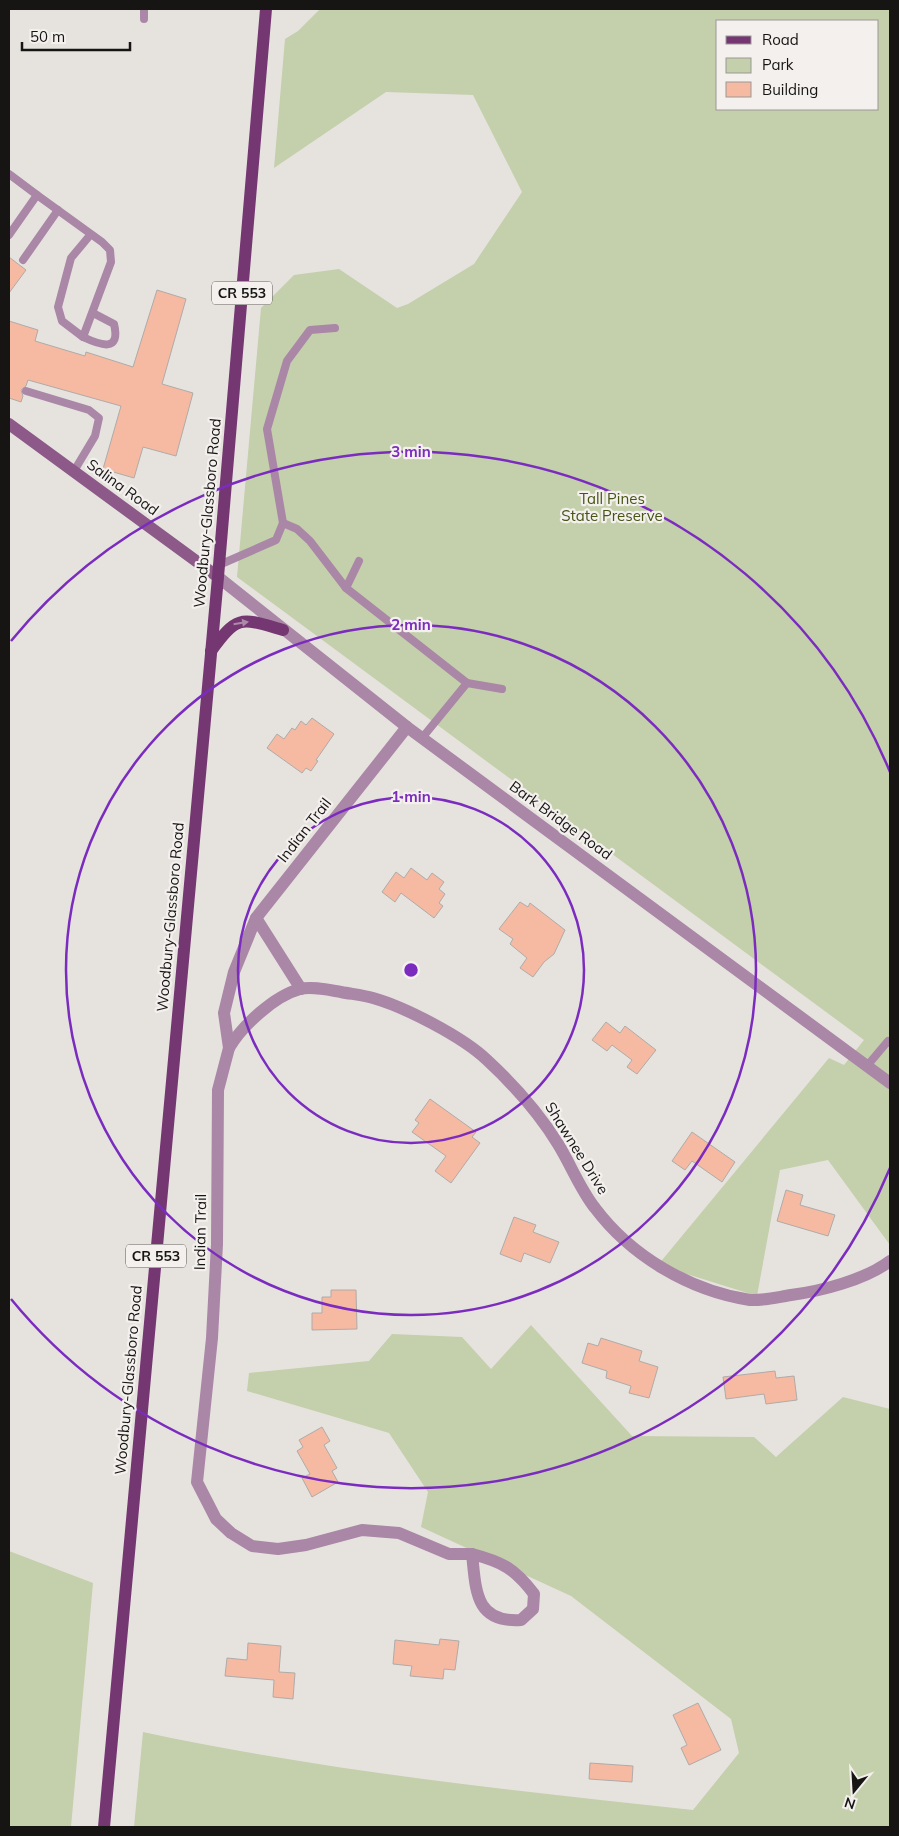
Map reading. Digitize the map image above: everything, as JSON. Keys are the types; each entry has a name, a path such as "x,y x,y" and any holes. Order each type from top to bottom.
{"main road":[{"name":"Woodbury-Glassboro Road","path":"104,1827 219,571 266,9"},
{"path":"211,650 227,629 236,622 249,621 283,630"}],"street":[{"name":"Salina Road","path":"9,424 219,571"},
{"name":"Bark Bridge Road","path":"219,571 283,630 406,727 890,1083"},
{"name":"Indian Trail","path":"406,727 256,918 234,972 224,1013 229,1048 218,1090 216,1126 217,1244 213,1319 197,1482 206,1503 216,1519 231,1533 252,1546 278,1549 306,1545 362,1530 399,1533 449,1554 472,1554 510,1567 534,1594 532,1609 522,1620 504,1621 493,1616 483,1608 476,1586 472,1554"},
{"path":"229,1048 238,1033 249,1022 272,1004 301,989 256,918"},
{"name":"Shawnee Drive","path":"301,989 325,990 373,998 436,1027 476,1051 530,1103 558,1143 594,1207 610,1226 641,1254 694,1284 752,1300 814,1292 844,1283 890,1261"}],"lane":[{"path":"144,9 144,19"},
{"path":"9,174 110,250 111,262 84,337"},
{"path":"9,236 37,195"},
{"path":"23,260 58,210"},
{"path":"91,234 71,258 58,307 62,321 84,337 101,346 112,343 116,334 114,324 93,314"},
{"path":"219,571 276,540 283,523 267,429 287,360 310,330 335,328"},
{"path":"26,391 89,410 99,418 94,436 74,471"},
{"path":"283,523 297,529 310,541 346,588 467,683 502,689"},
{"path":"346,588 359,562"},
{"path":"422,738 467,683"},
{"path":"867,1066 889,1040"}],"green space":[{"name":"Tall Pines State Preserve","path":"320,9 890,9 890,1245 828,1160 780,1170 757,1296 658,1265 829,1058 844,1065 864,1040 237,577 261,308 294,275 339,269 397,308 408,304 474,264 522,192 473,95 386,92 274,168 285,39 298,31"},
{"path":"531,1325 632,1436 754,1437 776,1457 843,1397 890,1409 890,1827 134,1827 143,1732 211,1746 348,1769 485,1787 693,1810 739,1753 731,1719 571,1596 421,1527 428,1492 389,1433 247,1391 249,1373 369,1361 392,1334 462,1337 491,1369"},
{"path":"9,1551 93,1583 71,1827 9,1827"}],"building":[{"path":"9,257 26,270 9,293"},
{"path":"157,290 186,299 162,384 193,393 176,456 143,447 134,478 103,469 121,406 28,380 26,386 21,390 23,396 21,402 9,398 9,321 38,330 35,341 85,356 86,352 133,367"},
{"path":"312,718 334,734 316,760 318,761 311,771 306,768 302,773 267,748 277,734 284,739 292,728 295,730 301,721 306,725"},
{"path":"411,868 427,880 432,873 444,882 439,889 445,894 439,903 443,906 434,918 401,893 395,902 382,892 396,872 404,878"},
{"path":"520,902 528,907 530,903 565,930 554,954 544,962 533,977 520,968 527,958 510,944 513,939 499,929"},
{"path":"606,1022 620,1033 625,1026 656,1050 637,1074 627,1067 632,1060 612,1045 607,1051 592,1040"},
{"path":"430,1099 476,1132 472,1137 480,1143 451,1183 435,1171 446,1156 412,1132 419,1123 415,1120"},
{"path":"692,1132 735,1162 722,1182 692,1161 685,1170 672,1161"},
{"path":"786,1190 803,1195 800,1205 835,1215 828,1236 777,1221"},
{"path":"514,1217 536,1225 533,1232 559,1242 550,1263 524,1253 521,1262 500,1254"},
{"path":"331,1290 356,1290 357,1329 312,1330 312,1313 322,1313 322,1297 331,1297"},
{"path":"601,1338 642,1351 639,1361 658,1367 649,1398 629,1393 631,1386 606,1378 607,1371 582,1363 588,1343 598,1346"},
{"path":"775,1371 776,1378 794,1376 797,1400 766,1404 764,1394 726,1399 723,1377"},
{"path":"322,1427 330,1441 324,1445 337,1468 332,1471 338,1482 312,1497 302,1478 310,1474 297,1451 303,1447 299,1440"},
{"path":"440,1639 459,1641 455,1670 444,1669 443,1679 410,1676 412,1666 393,1664 395,1640 439,1645"},
{"path":"248,1643 281,1646 279,1672 295,1673 293,1699 273,1697 274,1680 225,1676 227,1658 247,1660"},
{"path":"698,1703 721,1750 689,1765 681,1748 687,1745 673,1715"},
{"path":"590,1763 633,1766 632,1782 589,1779"}]}
